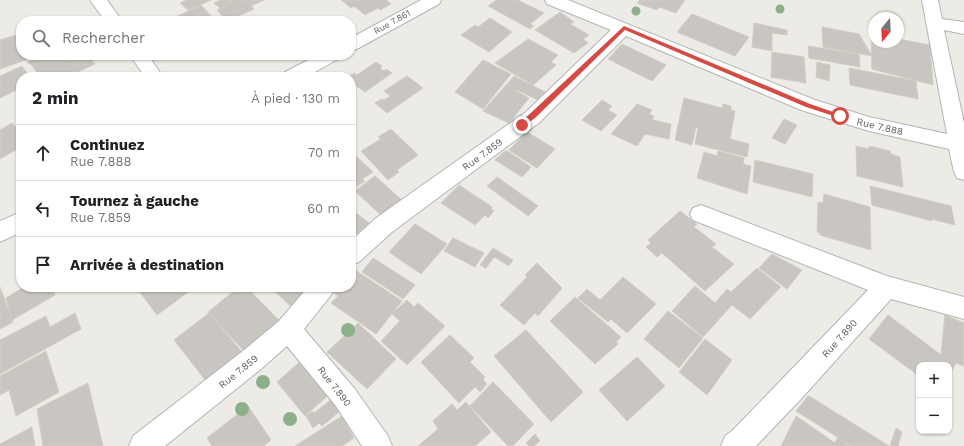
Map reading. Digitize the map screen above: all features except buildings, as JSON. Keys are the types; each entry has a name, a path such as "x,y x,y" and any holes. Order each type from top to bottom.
{"street":[{"path":"98,0 110,16"},
{"name":"Rue 7.861","path":"356,42 433,0"},
{"name":"Rue 7.888","path":"553,0 808,105 840,116 961,144"},
{"path":"930,0 961,144 964,172"},
{"path":"935,23 964,28"},
{"name":"Rue 7.859","path":"356,250 384,225 533,117 624,28"},
{"path":"142,60 151,72"},
{"path":"300,72 323,60"},
{"path":"701,214 887,287 964,308"},
{"path":"0,232 16,224"},
{"name":"Rue 7.890","path":"735,446 743,440 792,390 887,287"},
{"name":"Rue 7.859","path":"143,446 252,360 288,328 319,292"},
{"name":"Rue 7.890","path":"288,328 345,397 378,446"}],"route":[{"path":"522,125 533,117 624,28 808,105 840,116"}]}
